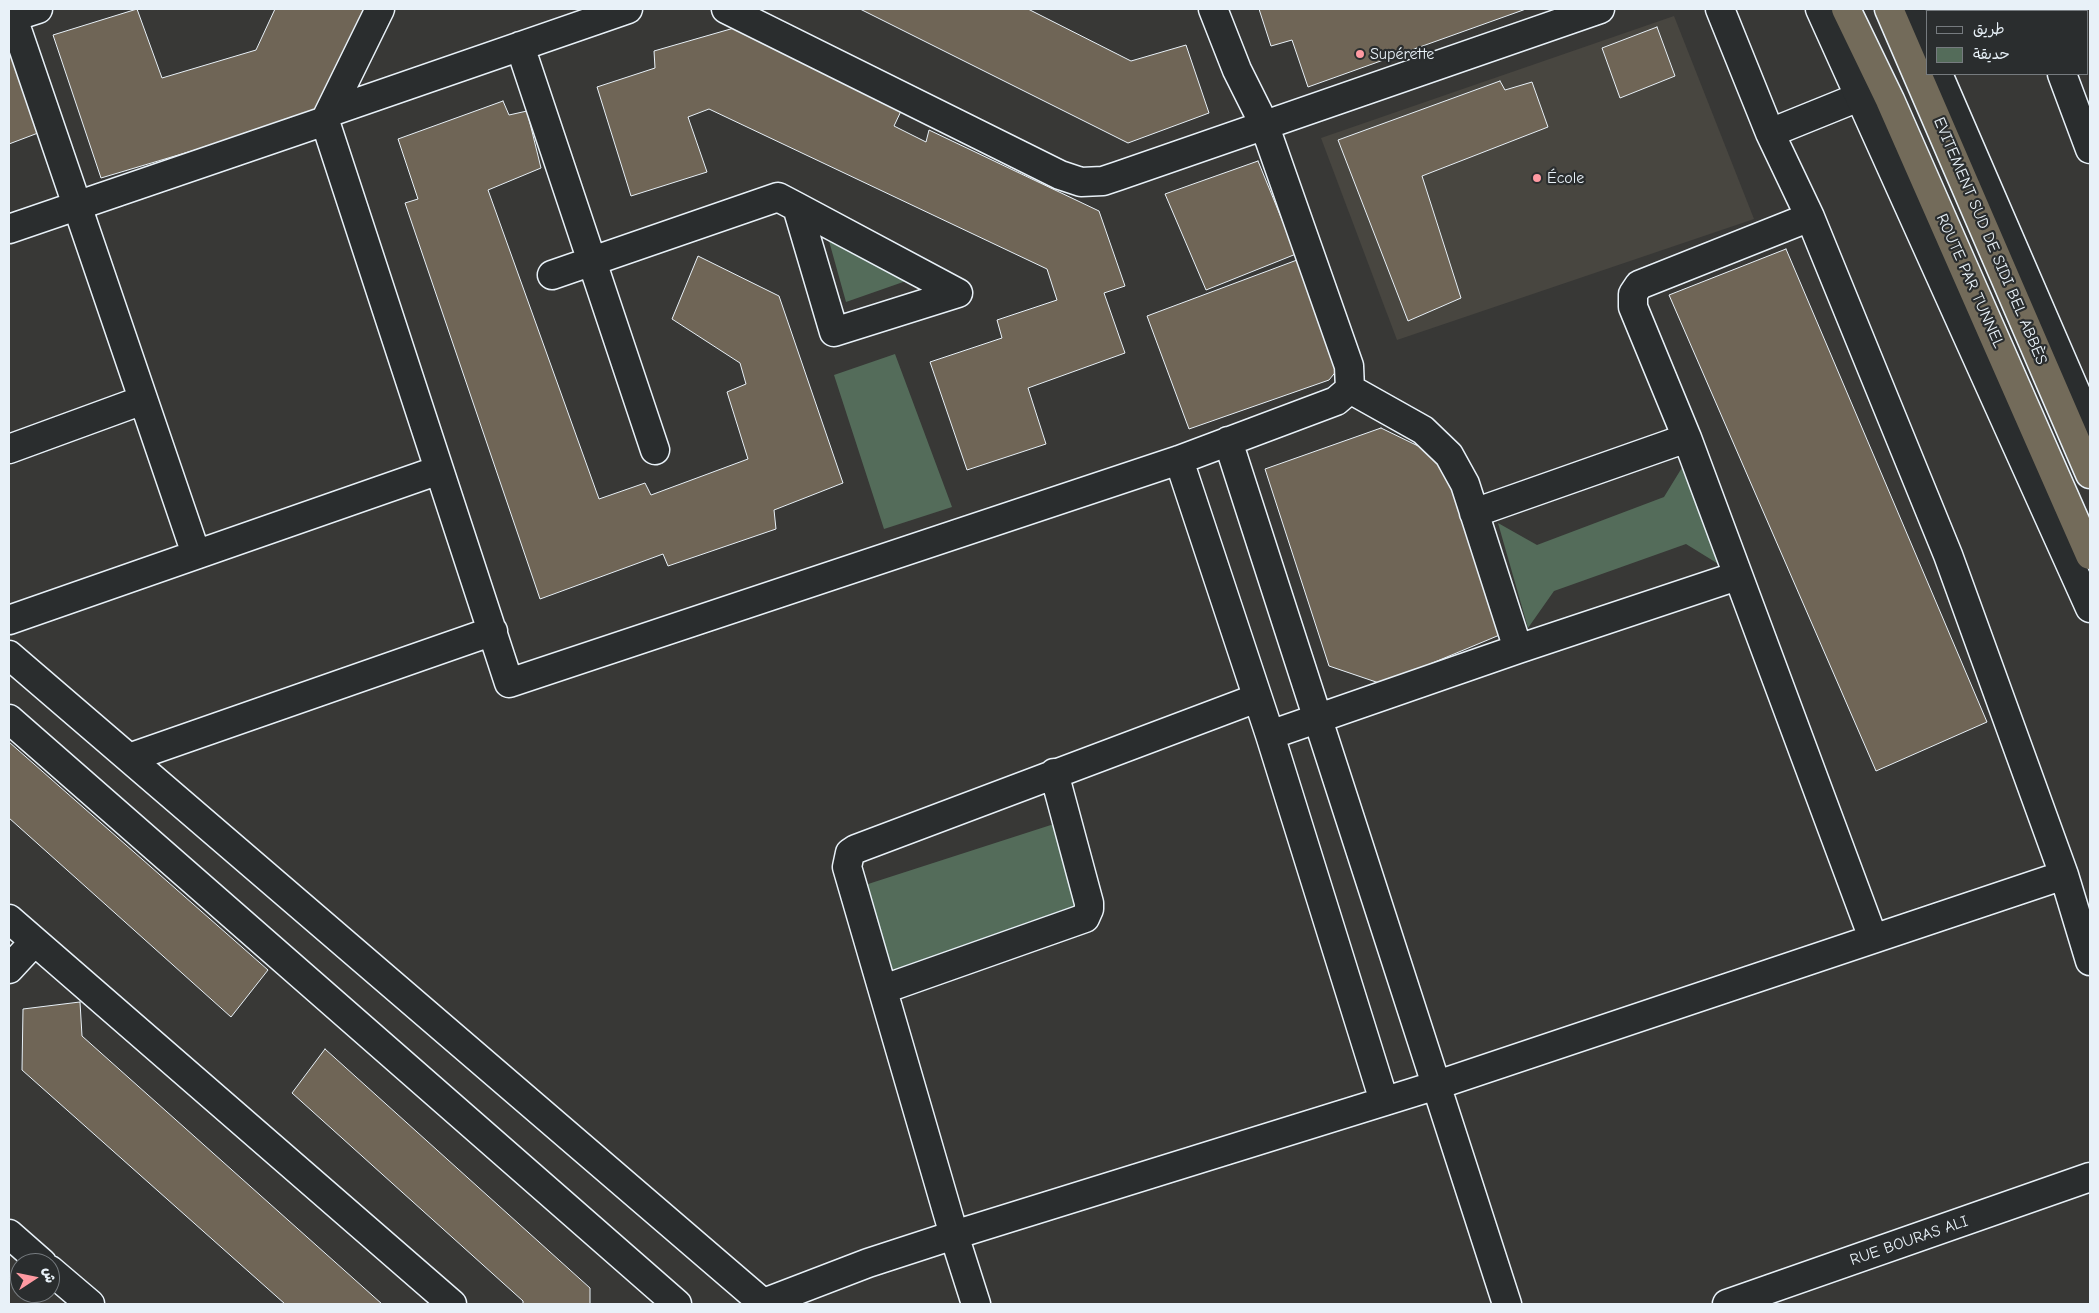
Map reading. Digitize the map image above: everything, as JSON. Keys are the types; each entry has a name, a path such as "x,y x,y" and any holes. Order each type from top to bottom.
{"highway":[{"name":"ROUTE PAR TUNNEL","path":"1846,9 1890,100 2090,555"},
{"name":"EVITEMENT SUD DE SIDI BEL ABBÈS","path":"1889,9 2090,474"}],"street":[{"path":"380,9 328,116 439,470 509,683 1179,460 1336,401 1350,390"},
{"path":"9,229 628,9"},
{"path":"726,9 1060,175 1081,182 1103,181 1600,9"},
{"path":"1213,9 1237,70 1264,124 1349,366 1350,390"},
{"path":"1720,9 1770,132 1810,217 1948,555 2064,874 2090,961"},
{"path":"1820,9 2090,608"},
{"path":"1910,9 1926,46"},
{"path":"20,12 77,205 196,554"},
{"path":"520,46 655,450"},
{"path":"1938,75 2090,425"},
{"path":"2062,75 2090,149"},
{"path":"1770,132 1859,97"},
{"path":"552,275 778,197 798,207 958,293 834,332 798,207"},
{"path":"1810,217 1639,285 1633,294 1633,308 1687,438 1873,938"},
{"path":"1350,390 1423,430 1449,455 1466,484 1518,649"},
{"path":"9,448 143,400"},
{"path":"1474,513 1687,438"},
{"path":"1228,441 1507,1304"},
{"path":"1179,460 1270,735 1384,1101"},
{"path":"9,620 439,470"},
{"path":"1270,735 1737,576"},
{"path":"129,758 492,631"},
{"path":"9,655 762,1304 868,1263 1437,1085 2064,874"},
{"path":"976,1304 954,1235 847,867 850,853 856,849 1054,773 1257,698"},
{"path":"9,719 677,1304"},
{"path":"884,989 1085,918 1089,909 1089,903 1054,773"},
{"path":"9,919 452,1304"},
{"path":"9,968 34,942"},
{"name":"RUE BOURAS ALI","path":"1728,1304 2090,1177"},
{"path":"9,1234 31,1253"},
{"path":"60,1278 90,1304"}],"shaded area":[{"name":"École","path":"1674,16 1754,219 1397,340 1321,138"}],"green space":[{"path":"829,241 906,281 846,302"},
{"path":"895,354 952,507 884,529 834,375"},
{"path":"1683,466 1720,565 1686,544 1554,591 1528,628 1498,523 1537,545 1664,497"},
{"path":"1054,824 1077,912 891,975 865,885"}],"building":[{"path":"137,9 162,78 256,50 275,9 364,9 316,114 101,178 53,35"},
{"path":"860,9 1028,9 1131,61 1186,45 1209,113 1128,143"},
{"path":"1259,9 1526,9 1308,87 1292,40 1271,46"},
{"path":"1657,27 1675,76 1620,98 1602,48"},
{"path":"734,28 902,109 894,126 926,142 929,130 1099,211 1125,286 1104,293 1125,353 1028,388 1046,444 967,470 930,362 1002,338 997,320 1057,300 1047,269 709,109 688,117 707,172 631,196 597,87 655,68 654,51"},
{"path":"9,48 38,133 9,144"},
{"path":"1500,81 1505,90 1532,82 1548,127 1422,176 1461,298 1408,321 1338,140"},
{"path":"503,101 509,115 527,111 541,168 488,190 599,499 645,483 651,495 748,459 727,392 746,384 740,363 672,319 698,256 779,296 843,483 774,510 776,529 668,566 663,554 540,599 405,203 418,199 398,139"},
{"path":"1258,161 1296,254 1206,290 1165,194"},
{"path":"1786,249 1987,722 1876,771 1669,295"},
{"path":"1297,260 1338,369 1329,380 1189,429 1147,316"},
{"path":"1381,428 1445,459 1502,634 1382,684 1329,666 1265,469"},
{"path":"9,742 268,970 231,1017 9,818"},
{"path":"80,1002 82,1036 382,1304 285,1304 22,1070 23,1009"},
{"path":"325,1049 590,1288 590,1304 523,1304 523,1301 292,1093"}],"place":[{"name":"Supérette","path":"1360,54"},
{"name":"École","path":"1537,178"}]}
